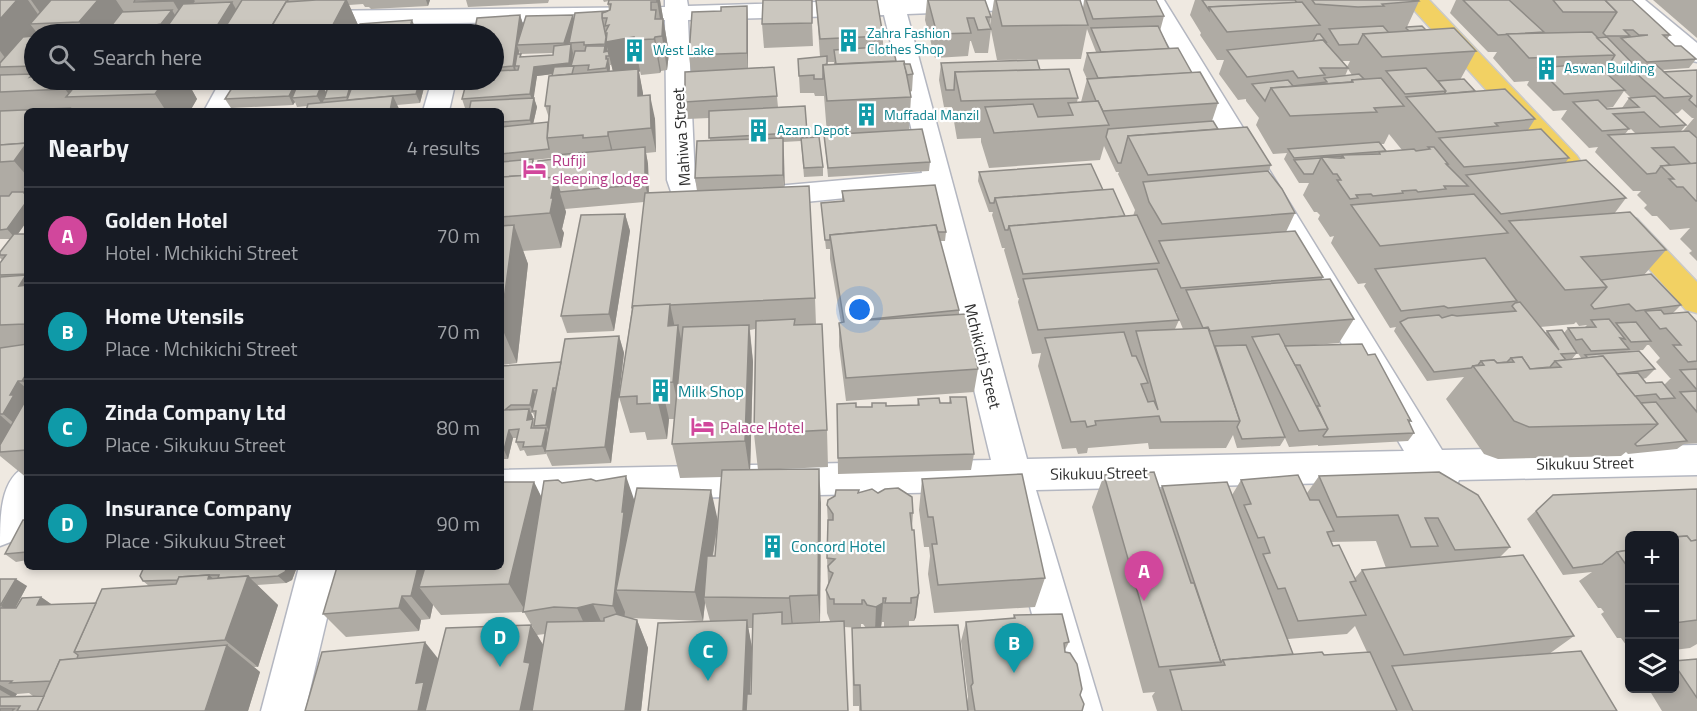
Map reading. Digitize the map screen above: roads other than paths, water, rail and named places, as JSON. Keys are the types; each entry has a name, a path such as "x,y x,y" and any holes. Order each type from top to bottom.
{"main road":[{"path":"1416,0 1585,181"},
{"path":"1609,207 1697,302"}],"street":[{"path":"287,18 461,17 676,7 1091,0"},
{"path":"1153,0 1456,507"},
{"path":"1631,0 1697,55"},
{"name":"Mchikichi Street","path":"893,4 1013,475 1080,711"},
{"name":"Mahiwa Street","path":"676,7 681,180 687,202 715,202 938,180"},
{"path":"219,108 228,90"},
{"path":"437,108 441,90"},
{"name":"Sikukuu Street","path":"504,486 1697,460"},
{"path":"0,529 18,494"},
{"path":"283,711 318,570"}],"place":[{"name":"Zahra Fashion Clothes Shop","path":"849,41"},
{"name":"West Lake","path":"635,50"},
{"name":"Aswan Building","path":"1546,68"},
{"name":"Muffadal Manzil","path":"866,115"},
{"name":"Azam Depot","path":"759,130"},
{"name":"Rufiji sleeping lodge","path":"534,169"},
{"name":"Milk Shop","path":"660,391"},
{"name":"Palace Hotel","path":"702,427"},
{"name":"Concord Hotel","path":"773,546"},
{"name":"Golden Hotel","path":"1144,601"},
{"name":"Insurance Company","path":"500,667"},
{"name":"Home Utensils","path":"1014,673"},
{"name":"Zinda Company Ltd","path":"708,681"}]}
